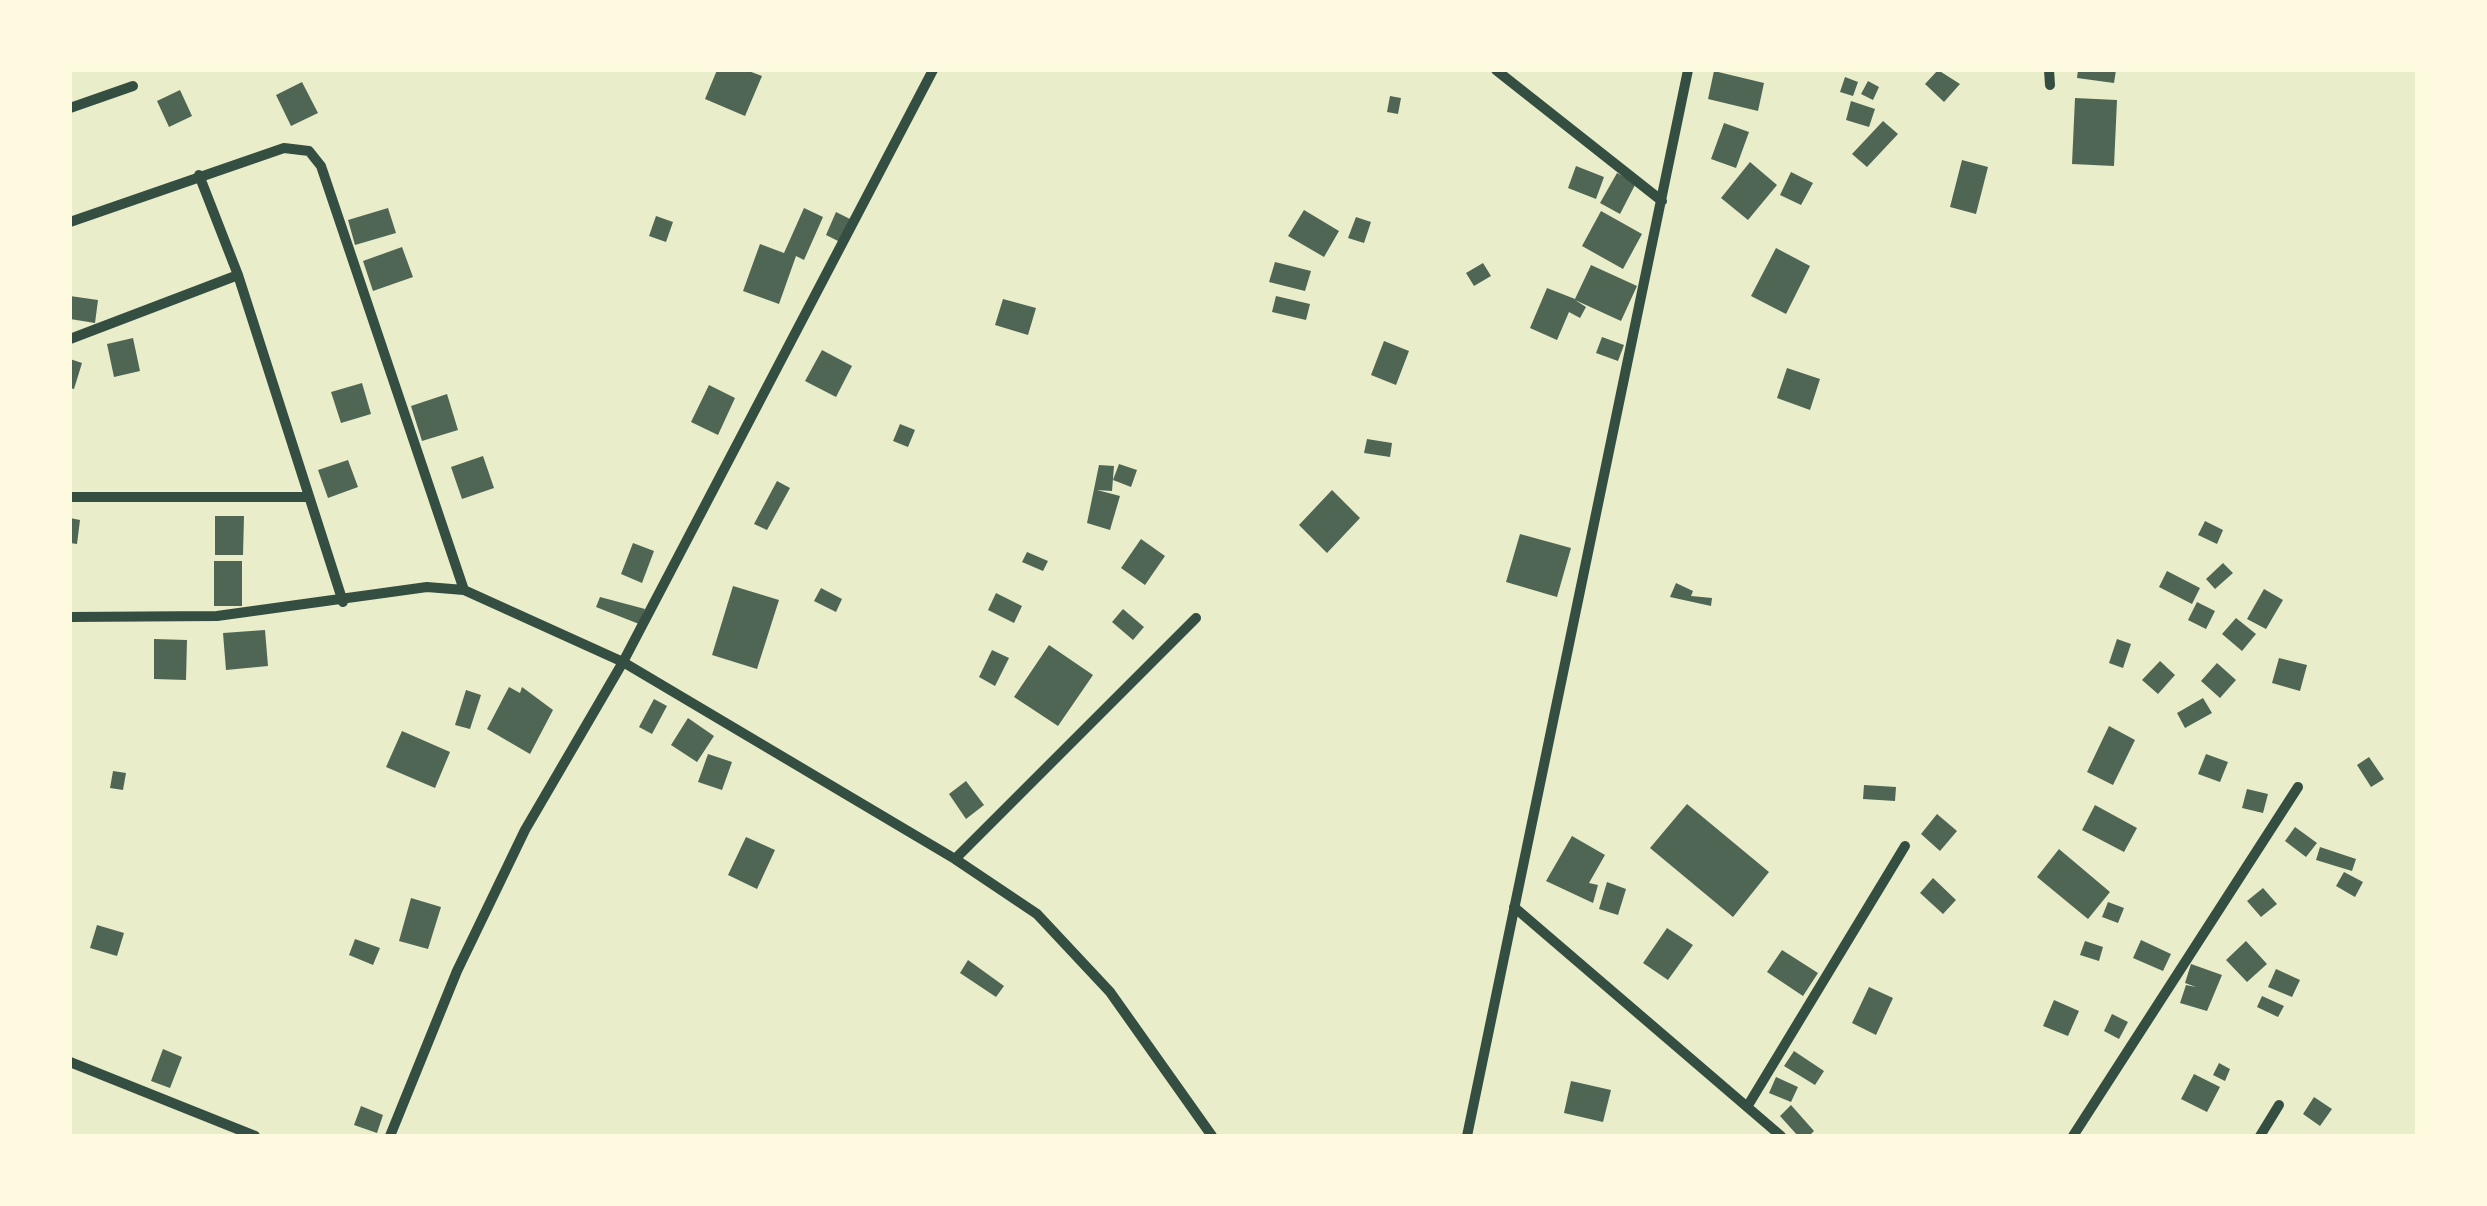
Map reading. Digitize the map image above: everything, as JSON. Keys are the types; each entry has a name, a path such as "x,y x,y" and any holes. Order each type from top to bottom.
{"street":[{"path":"390,1136 458,971 525,830 623,662 933,70"},
{"path":"1496,70 1662,201"},
{"path":"1467,1136 1688,70"},
{"path":"2049,70 2050,85"},
{"path":"70,108 133,86"},
{"path":"70,222 284,148 302,147 316,158 464,590"},
{"path":"199,175 238,276 343,602"},
{"path":"70,339 238,276"},
{"path":"70,497 309,497"},
{"path":"70,618 217,616 343,602 427,587 464,590 623,662 955,859 1036,914 1077,952 1212,1136"},
{"path":"955,859 1196,618"},
{"path":"2073,1136 2298,787"},
{"path":"1747,1107 1905,846"},
{"path":"1514,907 1780,1136"},
{"path":"70,1062 255,1136"},
{"path":"2260,1136 2279,1105"}],"building":[{"path":"717,70 746,70 762,76 745,116 705,99"},
{"path":"1938,70 1960,84 1944,102 1925,84"},
{"path":"2078,70 2116,70 2114,83 2077,78"},
{"path":"1714,71 1764,83 1758,111 1708,99"},
{"path":"1845,77 1858,82 1853,96 1840,92"},
{"path":"1868,81 1879,87 1873,100 1861,94"},
{"path":"302,82 318,113 291,126 276,95"},
{"path":"180,90 192,116 169,127 157,101"},
{"path":"1390,96 1401,98 1398,114 1387,112"},
{"path":"2075,98 2117,100 2114,166 2072,164"},
{"path":"1851,101 1875,109 1869,127 1846,120"},
{"path":"1883,121 1898,134 1867,167 1852,154"},
{"path":"1724,123 1749,132 1736,168 1711,159"},
{"path":"1962,160 1988,167 1976,214 1950,207"},
{"path":"1750,162 1777,185 1748,220 1721,198"},
{"path":"1576,166 1604,177 1596,199 1568,188"},
{"path":"1791,172 1813,183 1801,205 1780,195"},
{"path":"1617,173 1636,183 1620,214 1600,203"},
{"path":"388,208 396,233 355,245 348,220"},
{"path":"804,208 823,217 804,260 796,256 779,304 743,291 760,244 784,253"},
{"path":"1304,210 1339,231 1324,257 1288,236"},
{"path":"1601,211 1642,234 1623,269 1582,246"},
{"path":"836,212 852,220 842,243 826,235"},
{"path":"656,216 673,222 666,242 649,236"},
{"path":"1356,217 1371,222 1364,243 1348,238"},
{"path":"402,247 413,277 373,291 363,261"},
{"path":"1776,248 1810,266 1786,314 1751,296"},
{"path":"1275,262 1311,271 1305,291 1269,282"},
{"path":"1483,263 1491,276 1474,286 1466,273"},
{"path":"1591,265 1637,286 1621,321 1575,300 1586,307 1580,318 1569,312 1557,340 1530,328 1547,288 1575,299"},
{"path":"70,296 98,300 95,323 70,319"},
{"path":"1276,296 1310,304 1306,320 1272,312"},
{"path":"1003,299 1036,308 1028,335 995,325"},
{"path":"1602,337 1624,345 1618,361 1596,353"},
{"path":"133,338 140,371 114,377 107,344"},
{"path":"1384,341 1409,351 1396,385 1371,375"},
{"path":"822,350 852,366 836,397 805,381"},
{"path":"70,359 82,363 74,389 70,388"},
{"path":"1787,368 1820,379 1810,410 1777,398"},
{"path":"362,383 371,414 341,423 331,392"},
{"path":"709,385 735,398 718,435 691,422"},
{"path":"447,394 458,430 422,441 411,406"},
{"path":"900,424 915,430 908,447 893,441"},
{"path":"1367,439 1392,443 1390,457 1364,453"},
{"path":"483,456 494,488 462,499 451,467"},
{"path":"348,460 358,487 328,498 318,470"},
{"path":"1119,464 1137,470 1131,487 1113,480"},
{"path":"1099,465 1114,466 1112,491 1097,490 1120,496 1110,530 1087,523"},
{"path":"777,481 790,488 767,530 754,524"},
{"path":"1332,490 1360,518 1327,553 1299,525"},
{"path":"215,516 244,516 243,555 215,555"},
{"path":"70,518 80,520 77,544 70,543"},
{"path":"2205,521 2223,530 2217,544 2198,535"},
{"path":"1520,534 1571,548 1557,597 1506,582"},
{"path":"1141,539 1165,556 1145,585 1121,568"},
{"path":"633,543 654,551 642,583 621,574"},
{"path":"1027,552 1048,561 1043,571 1022,562"},
{"path":"214,561 242,561 242,606 214,606"},
{"path":"2223,563 2233,573 2215,589 2206,579"},
{"path":"2167,571 2200,588 2192,604 2159,587"},
{"path":"1676,583 1693,591 1691,596 1712,598 1711,606 1670,597"},
{"path":"733,586 779,600 757,669 712,655"},
{"path":"821,588 842,599 836,612 814,601"},
{"path":"2264,589 2283,600 2266,629 2247,619"},
{"path":"996,593 1022,606 1014,623 988,610"},
{"path":"600,597 645,609 639,624 596,607"},
{"path":"2197,602 2215,611 2206,629 2188,620"},
{"path":"1123,609 1144,627 1133,640 1112,622"},
{"path":"2236,618 2256,634 2242,651 2222,634"},
{"path":"265,630 268,666 226,670 223,633"},
{"path":"154,639 187,640 186,680 154,679"},
{"path":"2117,639 2131,644 2123,668 2109,663"},
{"path":"1049,645 1093,675 1058,726 1014,697"},
{"path":"992,650 1009,658 995,686 979,677"},
{"path":"2279,658 2307,665 2300,691 2272,683"},
{"path":"2160,661 2175,675 2158,694 2142,680"},
{"path":"2217,663 2236,680 2220,698 2201,681"},
{"path":"509,687 520,693 522,687 553,710 530,754 487,729"},
{"path":"466,690 481,695 470,729 455,725"},
{"path":"2203,698 2212,713 2185,728 2177,713"},
{"path":"654,699 667,706 652,734 639,727"},
{"path":"688,718 714,736 697,762 671,745"},
{"path":"2109,726 2135,740 2113,785 2087,772"},
{"path":"402,731 450,752 435,788 386,767"},
{"path":"708,754 732,762 722,790 698,782"},
{"path":"2206,754 2228,762 2220,782 2198,774"},
{"path":"2369,757 2384,779 2371,787 2357,765"},
{"path":"113,771 126,773 123,790 110,788"},
{"path":"966,781 984,805 966,819 949,794"},
{"path":"1864,785 1896,787 1895,801 1863,799"},
{"path":"2247,789 2268,794 2263,813 2242,808"},
{"path":"1687,804 1769,872 1733,917 1650,848"},
{"path":"2095,805 2137,828 2124,852 2082,830"},
{"path":"1937,814 1957,831 1940,851 1921,834"},
{"path":"2295,827 2317,843 2306,857 2285,841"},
{"path":"1572,836 1605,855 1589,883 1598,885 1593,903 1546,881"},
{"path":"746,837 775,850 757,889 728,875"},
{"path":"2320,847 2356,859 2352,871 2316,860"},
{"path":"2059,849 2110,892 2088,919 2037,877"},
{"path":"2344,872 2363,882 2355,897 2336,886"},
{"path":"1933,878 1956,900 1943,914 1920,893"},
{"path":"1607,882 1626,889 1618,915 1599,909"},
{"path":"2263,888 2277,904 2261,917 2247,901"},
{"path":"411,898 441,907 428,949 399,941"},
{"path":"2108,902 2124,908 2118,923 2102,917"},
{"path":"97,925 124,933 117,956 90,948"},
{"path":"1667,928 1693,945 1668,980 1643,963"},
{"path":"355,939 380,948 373,965 349,955"},
{"path":"2141,940 2171,954 2163,971 2133,958"},
{"path":"2085,941 2103,947 2099,961 2080,955"},
{"path":"2246,941 2267,964 2247,982 2226,960"},
{"path":"1782,950 1818,973 1803,996 1767,972"},
{"path":"968,960 1004,986 996,997 960,973"},
{"path":"2191,964 2222,975 2207,1011 2180,1003 2186,985 2196,987 2185,983"},
{"path":"2276,969 2300,980 2292,997 2268,987"},
{"path":"1869,987 1893,998 1876,1035 1852,1023"},
{"path":"2262,996 2284,1006 2278,1017 2257,1007"},
{"path":"2054,1000 2079,1011 2068,1036 2043,1026"},
{"path":"2112,1014 2128,1022 2119,1039 2104,1031"},
{"path":"163,1049 182,1057 170,1088 151,1081"},
{"path":"1794,1051 1824,1071 1815,1085 1784,1066"},
{"path":"2219,1063 2230,1069 2225,1081 2213,1075"},
{"path":"2194,1074 2220,1087 2207,1112 2181,1099"},
{"path":"1776,1077 1798,1087 1791,1102 1769,1093"},
{"path":"1571,1081 1611,1090 1603,1122 1564,1113"},
{"path":"2314,1097 2332,1109 2320,1126 2303,1114"},
{"path":"1791,1105 1814,1131 1809,1136 1798,1136 1780,1116"},
{"path":"361,1106 383,1115 377,1133 354,1125"}]}
